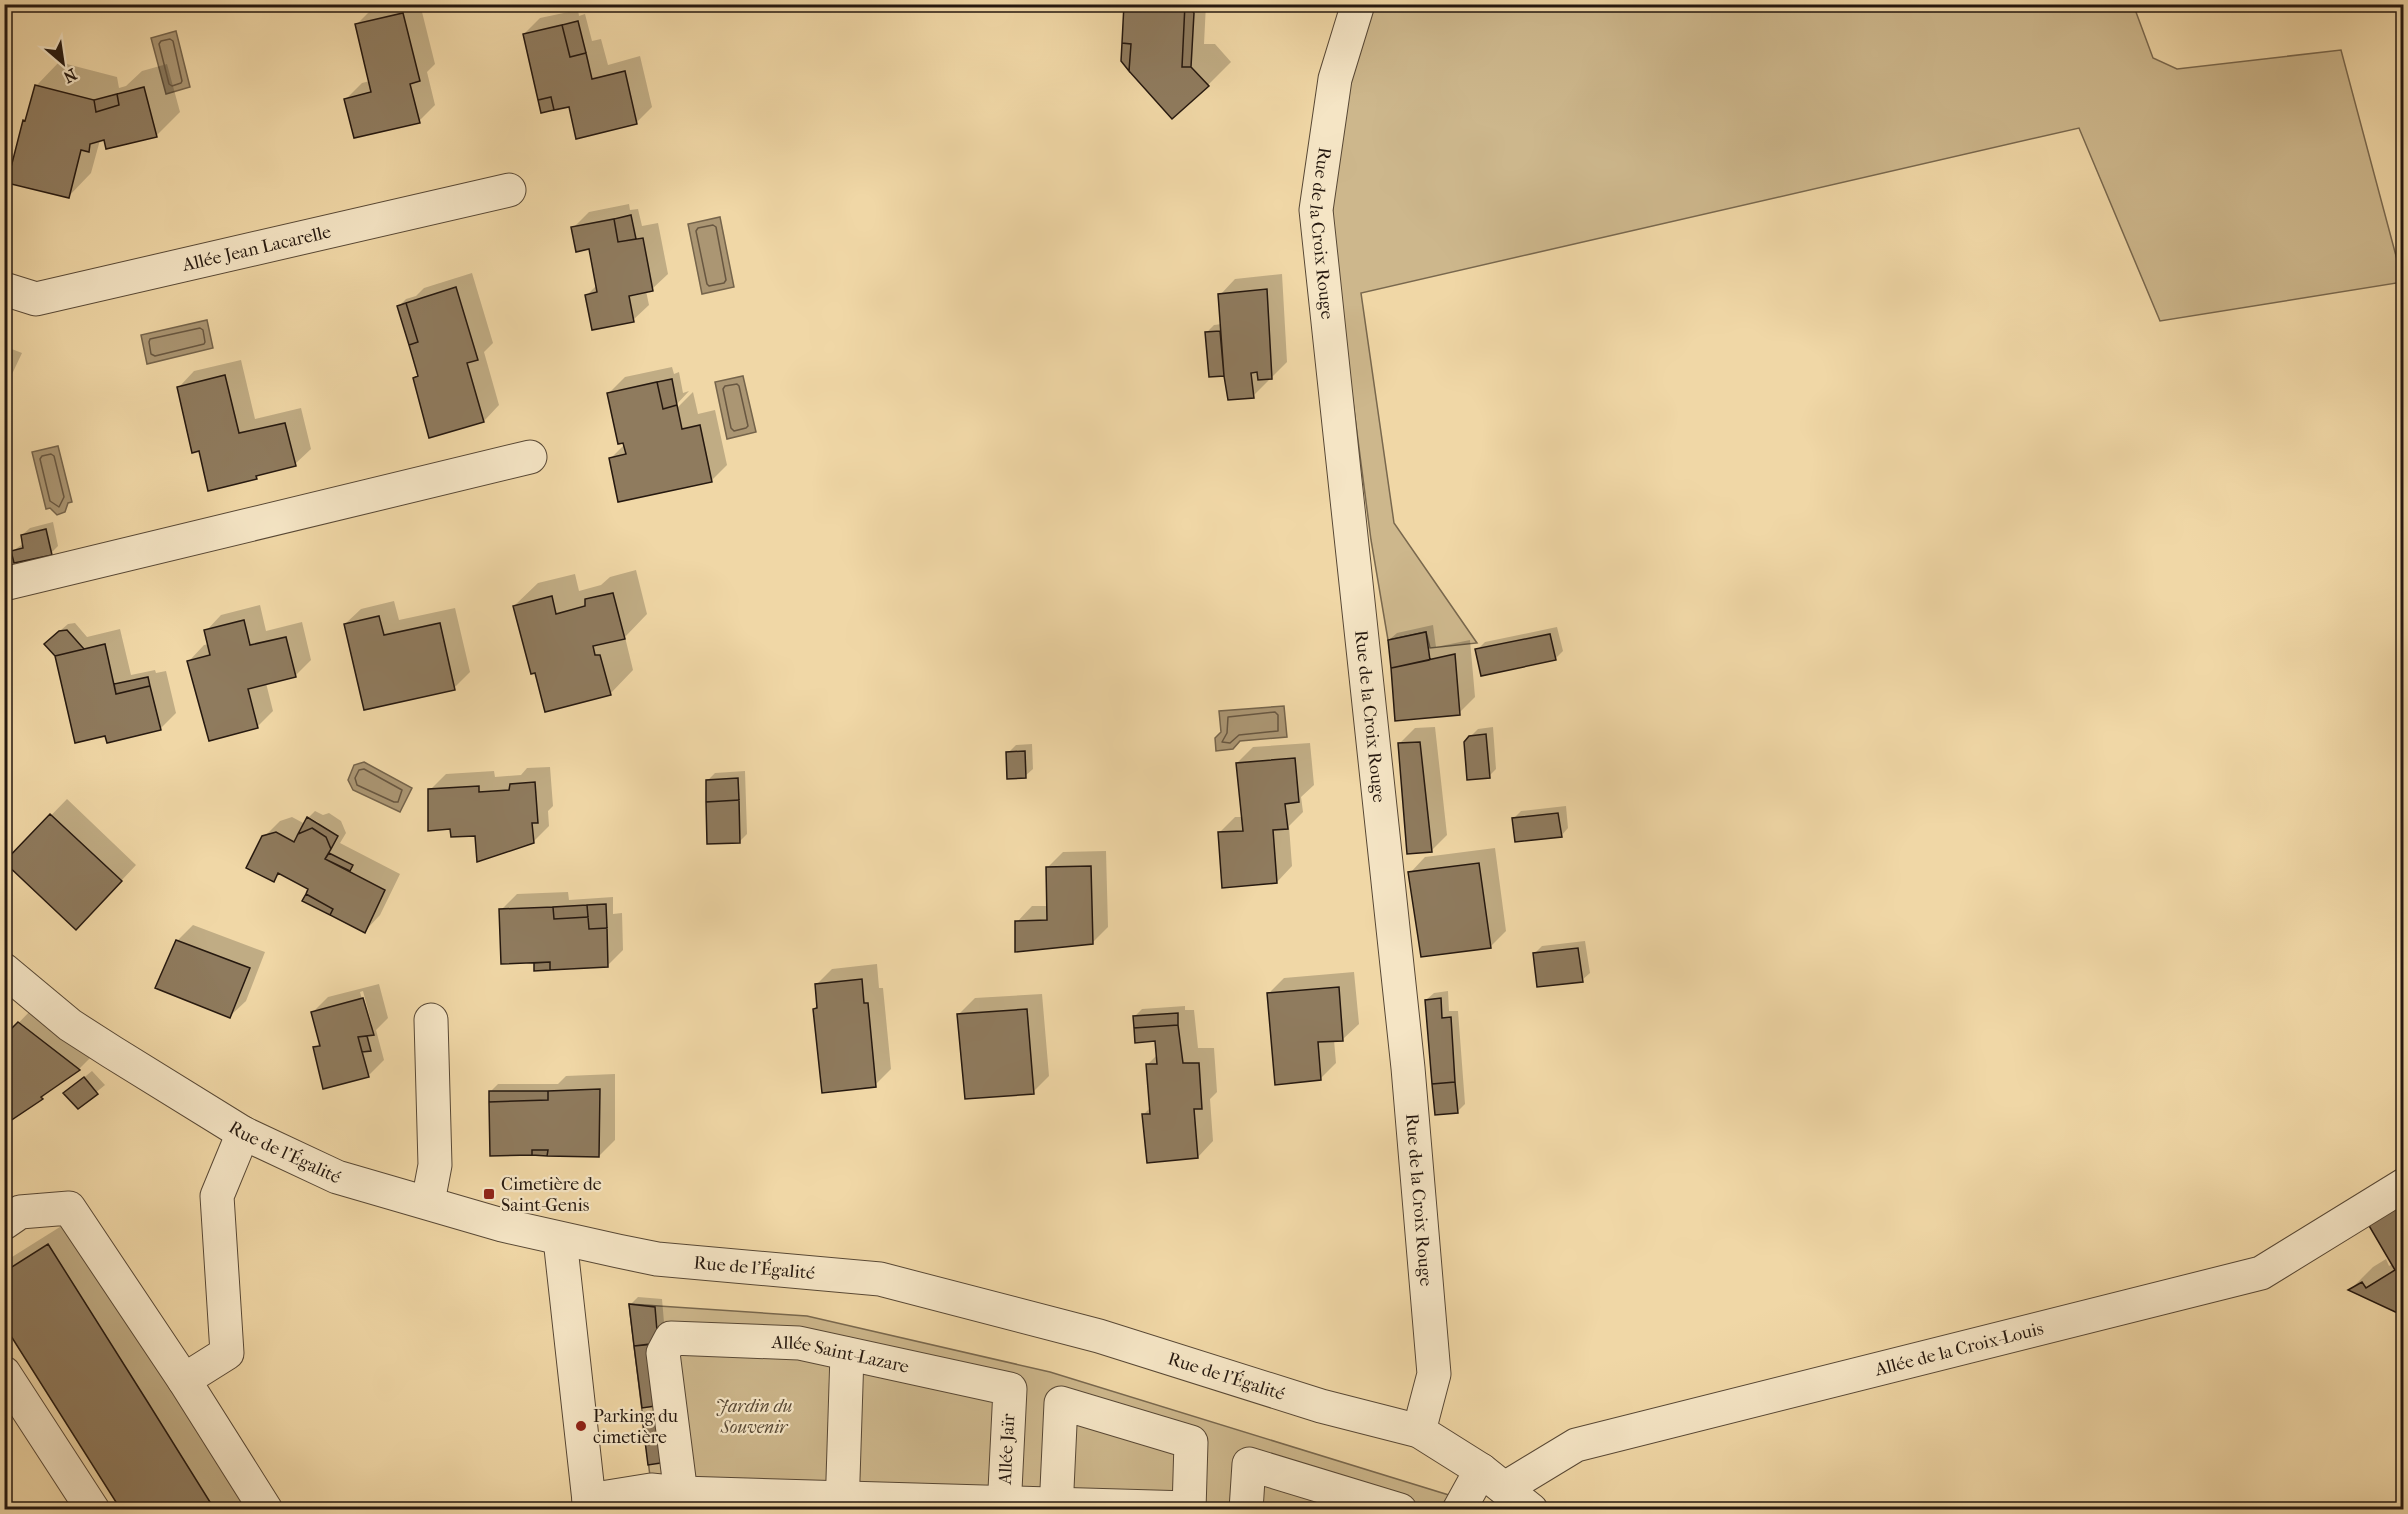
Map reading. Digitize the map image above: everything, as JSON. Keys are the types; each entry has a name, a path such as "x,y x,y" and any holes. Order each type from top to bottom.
{"street":[{"name":"Rue de la Croix Rouge","path":"1358,4 1335,79 1316,210 1408,1068 1434,1374 1419,1431"},
{"name":"Allée Jean Lacarelle","path":"4,289 36,298 509,190"},
{"path":"4,584 530,457"},
{"name":"Rue de l'Égalité","path":"4,970 70,1025 243,1132 337,1177 502,1225 560,1239 657,1259 880,1279 1099,1336 1322,1406 1419,1431 1493,1479 1531,1509"},
{"path":"428,1202 435,1165 431,1020"},
{"path":"184,1380 227,1353 217,1196 243,1132"},
{"name":"Allée de la Croix-Louis","path":"1493,1479 1576,1445 2260,1273 2403,1185"},
{"path":"4,1223 20,1212 69,1208 184,1380 266,1509"},
{"path":"560,1239 590,1505 651,1490 682,1501 842,1504 1189,1509 1191,1442 1062,1403 1056,1507"},
{"name":"Allée Saint-Lazare","path":"682,1501 663,1353 670,1338 799,1344 1010,1389"},
{"path":"842,1504 847,1354"},
{"path":"4,1372 93,1509"},
{"name":"Allée Jaïr","path":"1004,1506 1010,1389"},
{"path":"1246,1509 1249,1464 1400,1509"},
{"path":"1459,1509 1493,1479"}],"green space":[{"path":"1375,4 2133,4 2153,58 2177,69 2341,50 2403,282 2160,321 2079,128 1361,293 1394,523 1477,643 1430,648 1426,632 1388,640 1371,540 1332,241 1334,197 1347,96 1355,58"},
{"name":"Jardin du Souvenir","path":"629,1304 807,1316 1050,1372 1465,1500 1477,1509 654,1509"}],"water":[{"path":"176,31 190,87 166,94 151,38"},
{"path":"720,217 734,287 702,294 688,224"},
{"path":"207,320 213,348 147,364 141,335"},
{"path":"743,376 756,432 727,439 715,382"},
{"path":"58,446 72,502 68,503 65,512 57,515 50,508 46,509 32,452"},
{"path":"1284,706 1287,737 1240,741 1233,749 1216,751 1215,738 1221,732 1219,711"},
{"path":"364,762 412,788 400,812 353,790 348,780 354,765"}],"building":[{"path":"1124,4 1185,4 1182,67 1191,67 1209,86 1172,119 1129,71 1131,44 1122,43"},
{"path":"1185,4 1194,13 1191,67 1182,67"},
{"path":"403,13 420,81 410,84 420,123 354,138 344,99 371,92 355,24"},
{"path":"578,21 586,53 570,57 562,25"},
{"path":"562,25 570,57 586,53 592,79 625,71 637,124 576,139 569,107 554,110 551,97 538,100 523,34"},
{"path":"1122,43 1131,44 1129,71 1121,61"},
{"path":"35,85 94,100 96,112 119,105 117,94 144,87 157,137 106,149 104,140 90,144 89,152 81,150 69,198 7,183 23,120 25,121"},
{"path":"117,94 119,105 96,112 94,100"},
{"path":"551,97 554,110 541,113 538,100"},
{"path":"631,215 636,239 618,242 614,219"},
{"path":"614,219 618,242 643,238 653,291 629,296 634,322 592,330 585,295 597,292 589,249 576,252 571,227"},
{"path":"456,287 478,360 467,363 484,422 429,438 413,378 418,376 409,345 418,342 406,303"},
{"path":"1267,289 1272,379 1258,380 1257,372 1251,373 1254,398 1228,400 1218,294"},
{"path":"406,303 418,342 409,345 397,306"},
{"path":"1220,331 1224,376 1209,377 1205,332"},
{"path":"225,375 239,433 285,423 296,466 256,476 257,479 208,491 199,451 192,453 177,387"},
{"path":"672,379 677,405 663,409 657,382"},
{"path":"657,382 663,409 677,405 682,429 700,425 712,482 618,502 609,458 626,454 623,443 618,444 607,393"},
{"path":"46,529 52,555 14,563 11,551 23,548 21,535"},
{"path":"613,593 625,639 593,646 595,655 600,655 611,695 545,712 535,673 531,674 513,606 552,596 556,614 585,606 585,599"},
{"path":"379,616 384,635 440,623 455,690 364,710 344,624"},
{"path":"244,620 250,645 286,637 296,677 248,689 258,728 209,741 187,661 210,655 204,630"},
{"path":"67,630 84,649 55,656 44,644 59,631"},
{"path":"1426,632 1430,660 1391,668 1388,640"},
{"path":"1550,634 1556,660 1481,676 1475,649"},
{"path":"105,644 116,694 150,686 161,730 107,743 105,736 75,743 55,656"},
{"path":"1455,654 1460,715 1395,721 1391,668"},
{"path":"148,677 150,686 116,694 114,684"},
{"path":"1486,734 1490,778 1467,780 1464,742 1469,736"},
{"path":"1420,742 1432,852 1407,854 1398,743"},
{"path":"1025,751 1026,778 1007,779 1006,752"},
{"path":"1295,758 1299,802 1285,804 1288,829 1273,830 1277,883 1222,888 1218,832 1243,831 1236,763"},
{"path":"738,778 739,800 706,802 706,780"},
{"path":"535,782 538,823 532,823 534,843 477,862 475,836 451,837 450,829 428,831 428,789 479,786 479,792 509,790 510,784"},
{"path":"739,800 740,843 707,844 706,802"},
{"path":"1558,813 1562,837 1515,842 1512,818"},
{"path":"50,814 122,881 76,930 4,862"},
{"path":"307,817 338,836 331,849 326,837 312,828 298,834"},
{"path":"312,828 326,837 331,849 325,859 385,890 365,933 330,915 333,909 306,894 308,889 278,873 274,882 246,868 262,836 276,832 294,842 298,834"},
{"path":"329,853 353,865 350,871 325,859"},
{"path":"1479,863 1491,948 1421,957 1408,872"},
{"path":"1091,866 1093,944 1015,952 1015,921 1047,920 1046,867"},
{"path":"306,894 333,909 330,915 302,901"},
{"path":"606,904 607,928 589,929 587,905"},
{"path":"587,905 588,917 554,919 553,907"},
{"path":"553,907 554,919 588,917 589,929 607,928 608,967 550,970 550,962 501,964 499,909"},
{"path":"176,940 250,968 230,1018 155,988"},
{"path":"1578,948 1583,982 1537,987 1533,953"},
{"path":"550,962 550,970 534,971 534,963"},
{"path":"862,979 864,1003 868,1003 876,1087 822,1093 813,1009 817,1008 815,984"},
{"path":"1339,987 1343,1041 1318,1042 1321,1080 1275,1085 1267,993"},
{"path":"363,998 374,1035 358,1037 369,1077 323,1089 313,1047 320,1046 311,1012"},
{"path":"1441,998 1442,1018 1451,1017 1455,1082 1432,1084 1425,1000"},
{"path":"1027,1009 1034,1094 965,1099 957,1014"},
{"path":"1178,1013 1178,1025 1134,1028 1133,1016"},
{"path":"18,1022 80,1070 41,1097 43,1099 4,1125 4,1036"},
{"path":"1178,1025 1183,1063 1199,1063 1202,1109 1194,1109 1198,1158 1147,1163 1142,1114 1150,1114 1146,1064 1157,1064 1155,1041 1135,1043 1134,1028"},
{"path":"367,1036 371,1051 362,1052 358,1037"},
{"path":"84,1077 98,1094 78,1109 63,1093"},
{"path":"1455,1082 1458,1113 1435,1115 1432,1084"},
{"path":"600,1089 599,1157 547,1156 548,1150 532,1150 532,1155 490,1156 489,1102 548,1100 548,1091"},
{"path":"489,1091 548,1091 548,1100 489,1102"},
{"path":"532,1150 548,1150 547,1156 532,1155"},
{"path":"2404,1202 2404,1316 2348,1290 2362,1282 2366,1288 2395,1270 2368,1224"},
{"path":"48,1244 215,1510 121,1510 4,1325 4,1272"},
{"path":"629,1304 655,1307 658,1343 634,1346"},
{"path":"655,1344 662,1405 642,1408 634,1346"},
{"path":"663,1423 667,1462 648,1465 643,1425"}],"place":[{"name":"Cimetière de Saint-Genis","path":"489,1194"},
{"name":"Parking du cimetière","path":"581,1426"}]}
